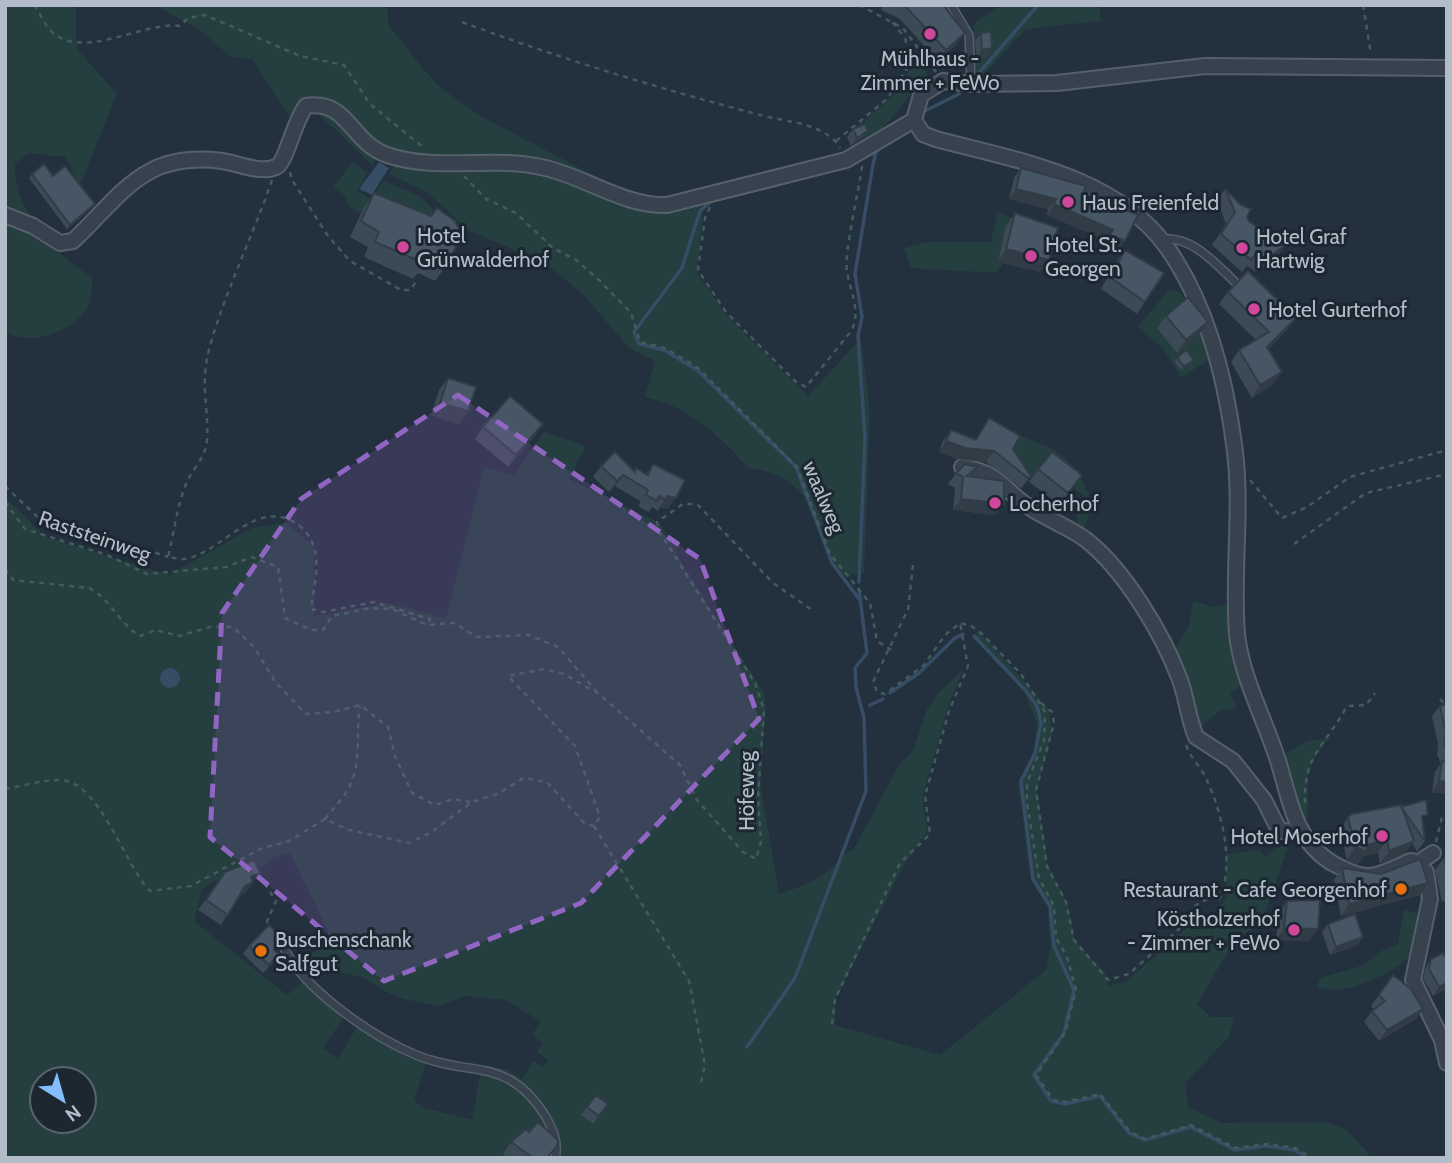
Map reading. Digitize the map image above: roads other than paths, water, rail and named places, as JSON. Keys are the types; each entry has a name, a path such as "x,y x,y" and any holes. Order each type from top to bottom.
{"street":[{"path":"5,215 66,242 129,183 173,162 208,159 266,169 283,168 296,118 306,106 317,104 340,113 361,141 391,156 453,164 538,166 568,174 649,206 667,205 846,160 914,120 921,95 943,81 971,84 1080,81 1215,65 1447,68"},
{"path":"914,120 923,134 936,139 1054,171 1096,189 1124,206 1160,240 1188,282 1203,317 1225,399 1238,475 1237,635 1248,681 1278,758 1299,832 1321,856 1340,868 1367,877 1411,861 1418,863 1426,872 1430,900 1413,980 1442,1040 1447,1063"},
{"path":"962,467 1004,483 1015,497 1088,541 1109,563 1134,596 1166,649 1181,681 1196,737 1233,761 1264,800 1278,828 1282,831 1299,832"},
{"path":"1418,863 1433,853"}],"lane":[{"path":"951,5 969,35 971,84"},
{"path":"1160,240 1169,238 1201,250 1234,281"},
{"path":"284,948 292,965 318,989 370,1030 396,1045 438,1062 513,1079 536,1102 548,1121 556,1141 555,1158"}],"water":[{"path":"379,162 389,168 372,195 359,189"},
{"path":"166,668 174,668 180,678 174,688 166,688 160,682 160,674"}],"waterway":[{"path":"978,74 1038,5"},
{"path":"925,111 959,94"},
{"path":"859,582 865,438 858,336 862,317 855,274 873,164 876,152 882,146"},
{"path":"861,159 876,152"},
{"path":"715,198 700,211 682,268 634,332 639,344 664,350 697,370 796,467 832,563 859,599"},
{"path":"747,1047 795,978 866,791 864,718 856,687 855,668 867,653 859,590"},
{"path":"890,693 919,673 955,638 963,634"},
{"path":"974,636 1026,691 1037,706 1041,723 1035,753 1021,781 1033,879 1050,906 1054,946 1074,990 1064,1033 1034,1075 1051,1101 1065,1104 1100,1096 1129,1133 1145,1140 1191,1127 1235,1150 1266,1146 1294,1150 1308,1158"},
{"path":"870,705 883,699"}],"place":[{"name":"Mühlhaus - Zimmer + FeWo","path":"930,34"},
{"name":"Haus Freienfeld","path":"1068,202"},
{"name":"Hotel Grünwalderhof","path":"403,247"},
{"name":"Hotel Graf Hartwig","path":"1242,248"},
{"name":"Hotel St. Georgen","path":"1031,256"},
{"name":"Hotel Gurterhof","path":"1254,309"},
{"name":"Locherhof","path":"995,503"},
{"name":"Hotel Moserhof","path":"1382,836"},
{"name":"Restaurant - Cafe Georgenhof","path":"1401,889"},
{"name":"Köstholzerhof - Zimmer + FeWo","path":"1294,930"},
{"name":"Buschenschank Salfgut","path":"261,951"}]}
